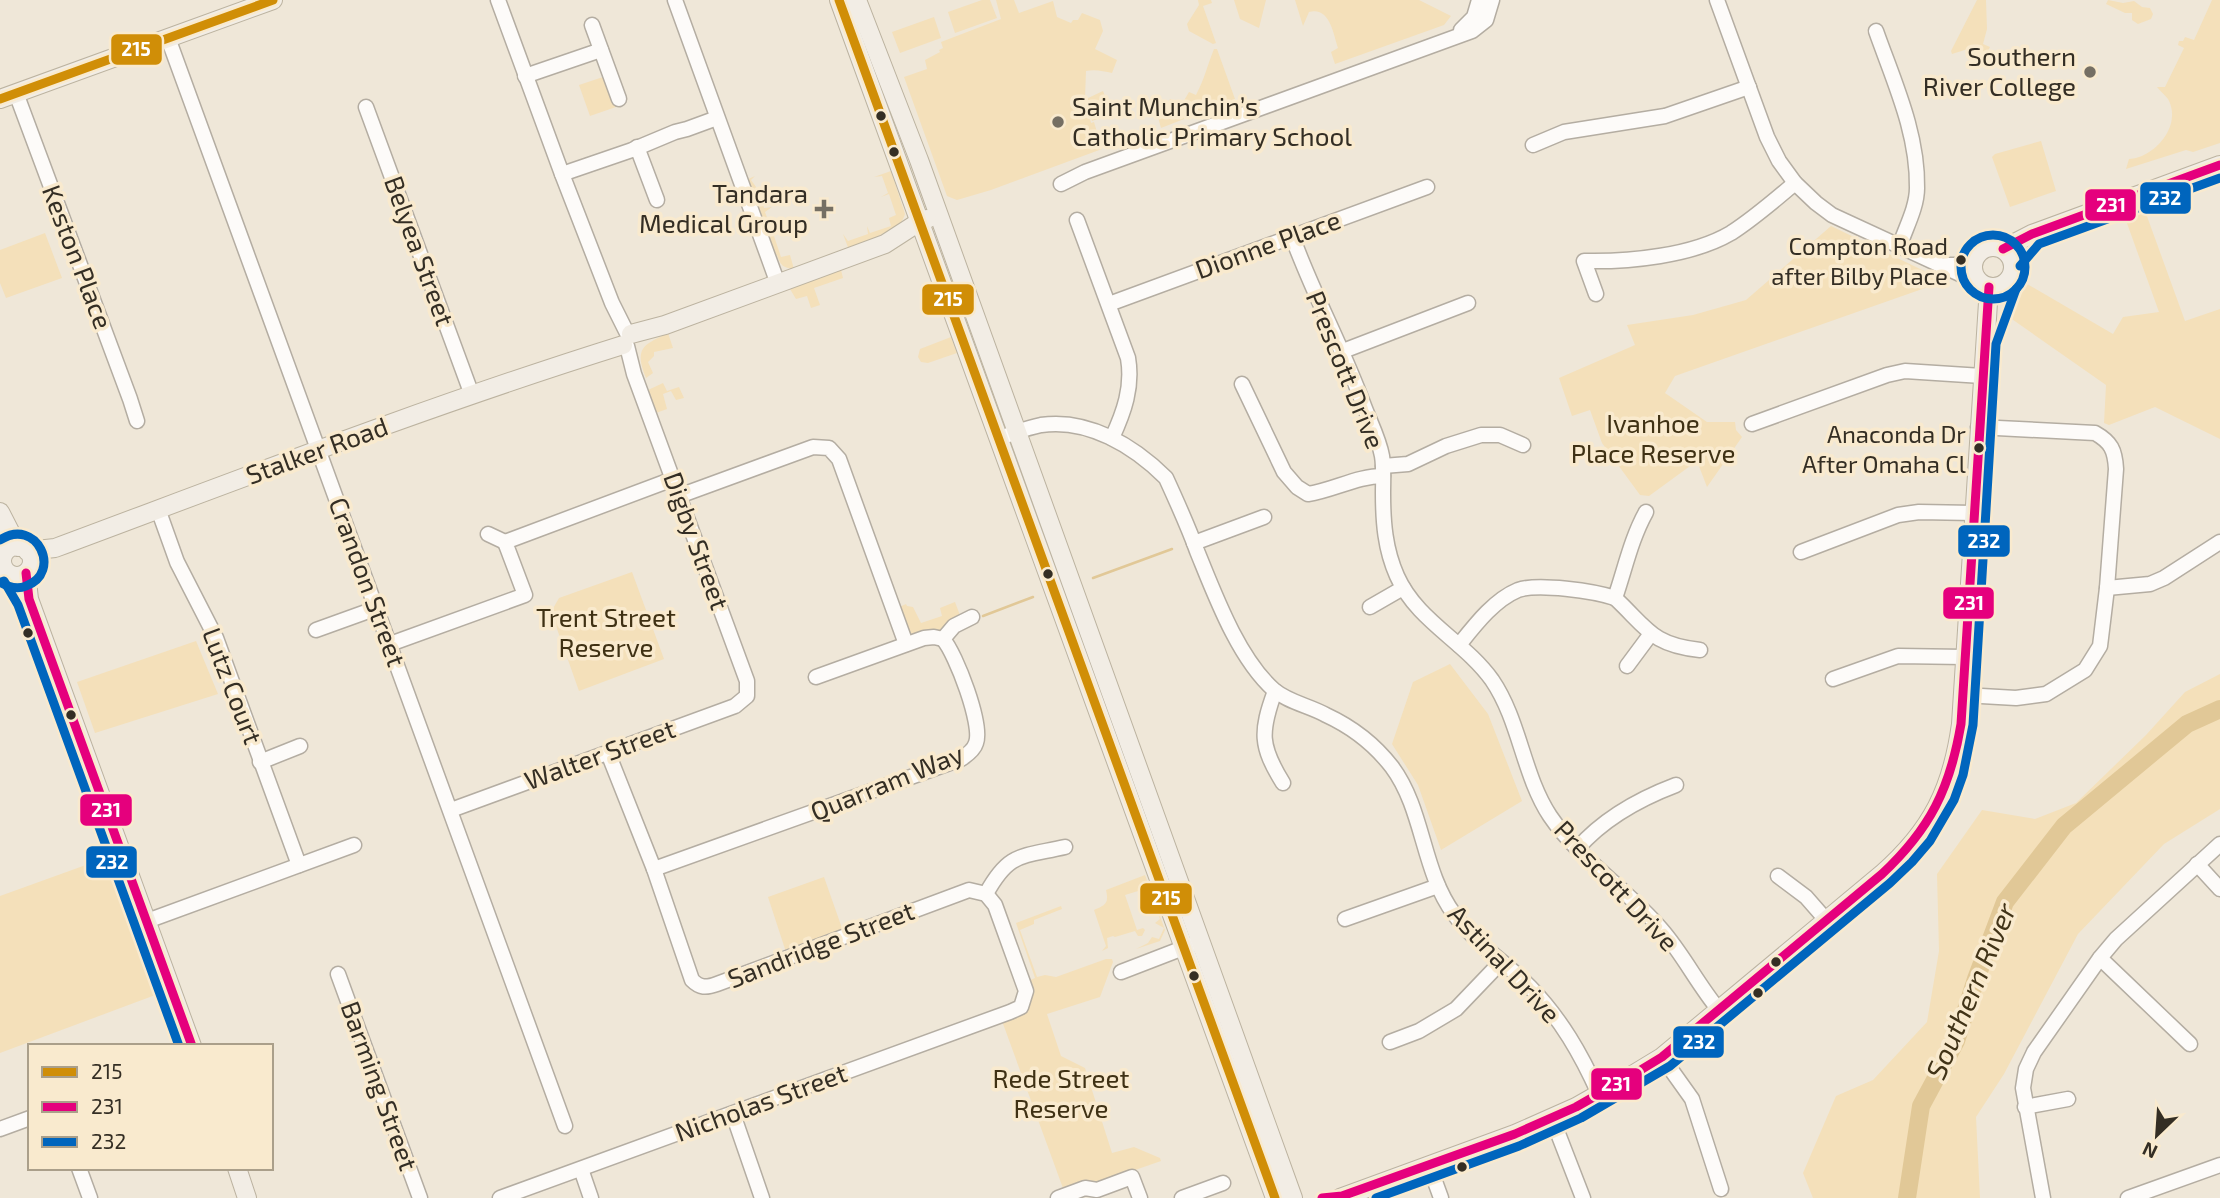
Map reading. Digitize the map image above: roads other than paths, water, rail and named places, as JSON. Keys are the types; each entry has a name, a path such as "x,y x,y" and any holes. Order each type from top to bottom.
{"main road":[{"path":"8,96 273,0"},
{"path":"839,0 925,241 1008,435"},
{"path":"857,0 939,216 1008,435 1192,945 1275,1198"},
{"path":"2007,254 2032,234 2220,165"},
{"name":"Stalker Road","path":"13,563 885,244 919,222 939,216"},
{"name":"Stalker Road","path":"885,244 925,241 945,234"},
{"path":"1322,1198 1341,1197 1552,1118 1600,1094 1662,1057 1827,921 1897,861 1916,841 1936,811 1955,761 1964,695 1984,343 1989,319 1985,278 1975,258 1984,249 1997,247 2007,254 2014,270 2008,281 1985,278"},
{"path":"2,517 20,587 29,599 191,1044"},
{"path":"1192,945 1293,1198"},
{"path":"238,1170 247,1198"}],"street":[{"name":"Digby Street","path":"498,0 627,339 640,386 747,681 747,696"},
{"path":"675,0 778,284"},
{"path":"1445,41 1470,23 1479,0"},
{"path":"1061,184 1085,172 1472,31 1482,24 1492,0"},
{"path":"1717,0 1773,149 1795,183 1816,204 1832,215 1964,276 1985,278"},
{"path":"592,25 619,99"},
{"path":"1877,31 1913,135 1918,189 1900,245"},
{"name":"Crandon Street","path":"168,38 565,1126"},
{"path":"525,76 601,50"},
{"path":"1533,145 1564,132 1665,116 1749,87"},
{"name":"Keston Place","path":"8,96 131,398 137,421"},
{"name":"Belyea Street","path":"366,107 472,395"},
{"path":"562,174 718,118"},
{"path":"638,146 657,200"},
{"path":"1596,295 1584,261 1611,262 1693,249 1731,233 1795,183"},
{"name":"Dionne Place","path":"1108,304 1427,187"},
{"path":"1077,220 1128,358 1132,377 1128,396 1112,438"},
{"name":"Prescott Drive","path":"1292,236 1316,299 1343,352 1378,445 1383,471 1386,544 1403,588 1427,618 1472,657 1492,681 1506,705 1535,787 1549,815 1577,849 1622,888 1662,930 1719,1010"},
{"path":"1343,352 1468,303"},
{"path":"1752,424 1887,375 1905,371 1982,376"},
{"path":"1242,384 1284,472 1297,487 1308,494 1323,492 1420,460 1446,446 1481,435 1500,435 1523,445"},
{"name":"Astinal Drive","path":"1008,435 1041,425 1064,424 1088,429 1112,438 1151,463 1167,478 1227,620 1253,667 1275,691 1327,715 1376,747 1394,770 1406,793 1438,886 1452,912 1471,935 1529,986 1553,1013 1580,1052 1600,1094"},
{"path":"1964,695 2016,698 2046,694 2085,670 2100,646 2116,469 2115,452 2108,440 2095,433 1979,427"},
{"path":"680,496 813,447 829,448 839,459 906,644"},
{"path":"505,542 673,479"},
{"name":"Lutz Court","path":"158,509 177,562 216,639 299,865"},
{"path":"1615,598 1627,565 1634,534 1646,512"},
{"path":"1801,552 1898,515 1919,512 1974,513"},
{"path":"1194,543 1264,517"},
{"path":"488,534 505,542 525,595"},
{"path":"2107,588 2150,584 2220,542"},
{"path":"1370,607 1403,588"},
{"path":"1459,645 1485,613 1519,590 1543,588 1597,592 1615,598 1650,635 1676,648 1700,650"},
{"path":"390,644 525,595 540,601"},
{"path":"316,630 377,608"},
{"path":"816,677 924,638 943,639 950,629 972,617"},
{"path":"1627,666 1650,635"},
{"name":"Quarram Way","path":"654,869 961,759 970,753 976,745 977,723 951,651 943,639"},
{"path":"1833,679 1898,656 1965,657"},
{"path":"1275,691 1265,720 1264,741 1269,760 1283,783"},
{"name":"Walter Street","path":"451,810 736,706 747,696"},
{"path":"260,762 300,746"},
{"name":"Sandridge Street","path":"608,753 654,869 692,980 703,987 729,980 961,892 969,890 986,894"},
{"path":"1577,849 1591,834 1624,809 1676,785"},
{"path":"2043,1198 2023,1088 2026,1069 2034,1052 2116,939 2220,844"},
{"path":"147,921 354,845"},
{"path":"986,894 997,875 1012,861 1065,847"},
{"path":"2197,864 2220,889"},
{"path":"1778,876 1806,897 1827,921"},
{"path":"1345,919 1438,886"},
{"name":"Nicholas Street","path":"500,1198 1021,1007 1026,991 995,905 986,894"},
{"path":"1121,972 1192,945"},
{"path":"2100,958 2190,1044"},
{"path":"1390,1042 1419,1031 1456,1009 1501,962"},
{"name":"Barming Street","path":"338,974 420,1198"},
{"path":"1662,1057 1692,1099 1721,1189"},
{"path":"2025,1107 2068,1099"},
{"path":"733,1114 762,1198"},
{"path":"1552,1118 1583,1198"},
{"path":"0,1129 28,1119"},
{"path":"2128,1198 2220,1165"},
{"path":"1429,1166 1441,1198"},
{"path":"581,1169 591,1198"},
{"path":"80,1170 90,1198"},
{"path":"1058,1198 1085,1188 1097,1190 1132,1177 1140,1198"},
{"path":"1182,1198 1223,1183"}],"waterway":[{"path":"1093,578 1172,549"},
{"path":"983,616 1033,597"},
{"name":"Southern River","path":"1907,1198 1921,1106 1956,1041 2005,902 2064,826 2187,724 2220,709"}],"place":[{"name":"Southern River College","path":"2090,72"},
{"name":"Saint Munchin’s Catholic Primary School","path":"1058,122"},
{"name":"Tandara Medical Group","path":"824,209"},
{"name":"Compton Road after Bilby Place","path":"1961,260"},
{"name":"Anaconda Dr After Omaha Cl","path":"1979,448"}],"park label":[{"name":"Ivanhoe Place Reserve","path":"1653,439"},
{"name":"Trent Street Reserve","path":"606,633"},
{"name":"Rede Street Reserve","path":"1061,1094"}]}
